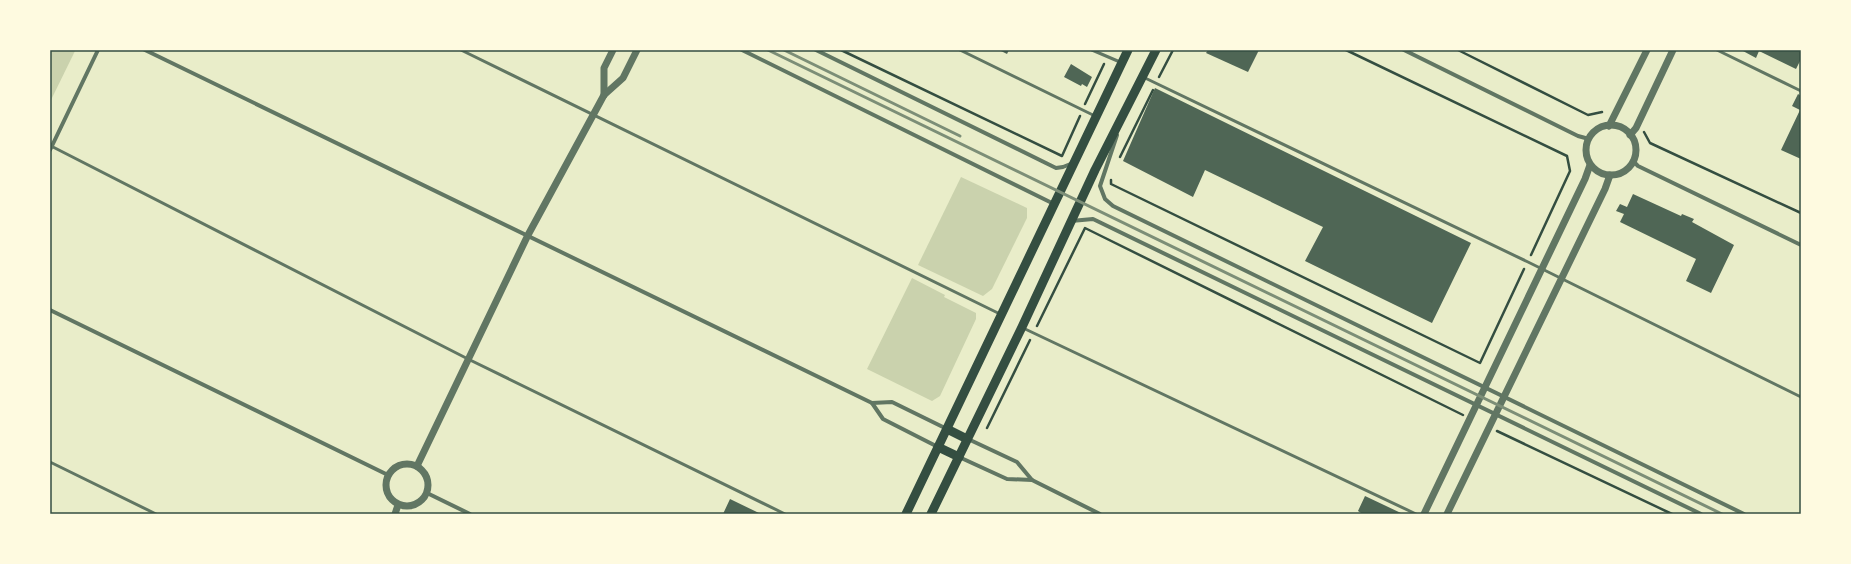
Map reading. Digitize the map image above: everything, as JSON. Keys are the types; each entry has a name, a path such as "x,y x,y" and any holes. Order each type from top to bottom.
{"main road":[{"path":"906,514 1128,50"},
{"path":"931,514 1022,327 1071,221 1156,50"},
{"path":"947,429 967,439"},
{"path":"938,447 958,457"}],"street":[{"path":"51,148 98,50"},
{"path":"145,50 872,403 892,402 947,429"},
{"path":"604,95 604,68 613,50"},
{"path":"417,466 528,235 604,95 623,78 637,50"},
{"path":"742,50 1054,204"},
{"path":"816,50 1056,168 1063,167 1074,162"},
{"path":"1404,50 1578,136 1588,139"},
{"path":"1609,126 1647,50"},
{"path":"1630,135 1636,128 1673,50"},
{"path":"1126,109 1108,164 1100,180 1102,195 1113,206 1744,514"},
{"path":"1609,126 1617,126 1630,135 1635,148 1633,161 1623,171 1610,175 1596,170 1590,164 1586,152 1588,139 1597,130 1609,126"},
{"path":"1633,161 1638,166 1801,245"},
{"path":"1424,514 1585,179 1590,164"},
{"path":"1447,514 1505,398 1610,175"},
{"path":"1071,221 1093,219 1700,514"},
{"path":"50,310 388,474"},
{"path":"872,403 883,419 938,447"},
{"path":"967,439 1016,462 1032,480 1100,514"},
{"path":"958,457 1006,479 1032,480"},
{"path":"401,464 417,466 423,470 428,477 429,485 424,499 412,506 398,505 388,495 386,481 388,474 401,464"},
{"path":"427,493 470,514"},
{"path":"395,514 398,505"}],"lane":[{"path":"461,50 1002,315"},
{"path":"960,50 1096,117"},
{"path":"1092,50 1122,63"},
{"path":"1717,50 1801,91"},
{"path":"1143,77 1528,262 1561,280 1801,397"},
{"path":"51,148 468,359 785,514"},
{"path":"1022,327 1416,514"},
{"path":"50,462 156,514"}],"path":[{"path":"841,50 1062,156 1107,57"},
{"path":"1117,164 1173,50"},
{"path":"1111,184 1480,363 1570,172 1567,156 1346,50"},
{"path":"1458,50 1588,115 1602,112"},
{"path":"1644,132 1650,143 1801,213"},
{"path":"988,428 1085,228 1463,415"},
{"path":"1496,431 1672,514"}],"green space":[{"path":"50,50 75,51 50,102"},
{"path":"961,177 1027,208 1027,218 992,289 983,296 918,265"},
{"path":"912,278 945,295 944,297 976,313 976,319 940,396 932,401 867,369"}],"building":[{"path":"999,50 1009,50 1007,54"},
{"path":"1208,50 1259,50 1248,72 1206,53"},
{"path":"1743,50 1801,50 1801,59 1796,69 1759,51 1756,58"},
{"path":"1071,64 1092,77 1087,87 1082,84 1081,86 1064,77"},
{"path":"1155,88 1471,243 1432,323 1305,261 1323,227 1205,170 1193,197 1123,161"},
{"path":"1798,94 1801,96 1801,159 1781,150 1800,110 1792,106"},
{"path":"1633,194 1681,216 1682,214 1694,219 1692,222 1734,245 1711,293 1686,281 1696,259 1620,222 1624,214 1616,211 1620,204 1627,207"},
{"path":"1365,496 1403,514 1361,514 1358,511"},
{"path":"730,499 761,514 723,514"}],"railway":[{"path":"768,50 1722,514"},
{"path":"784,50 960,136"}]}
